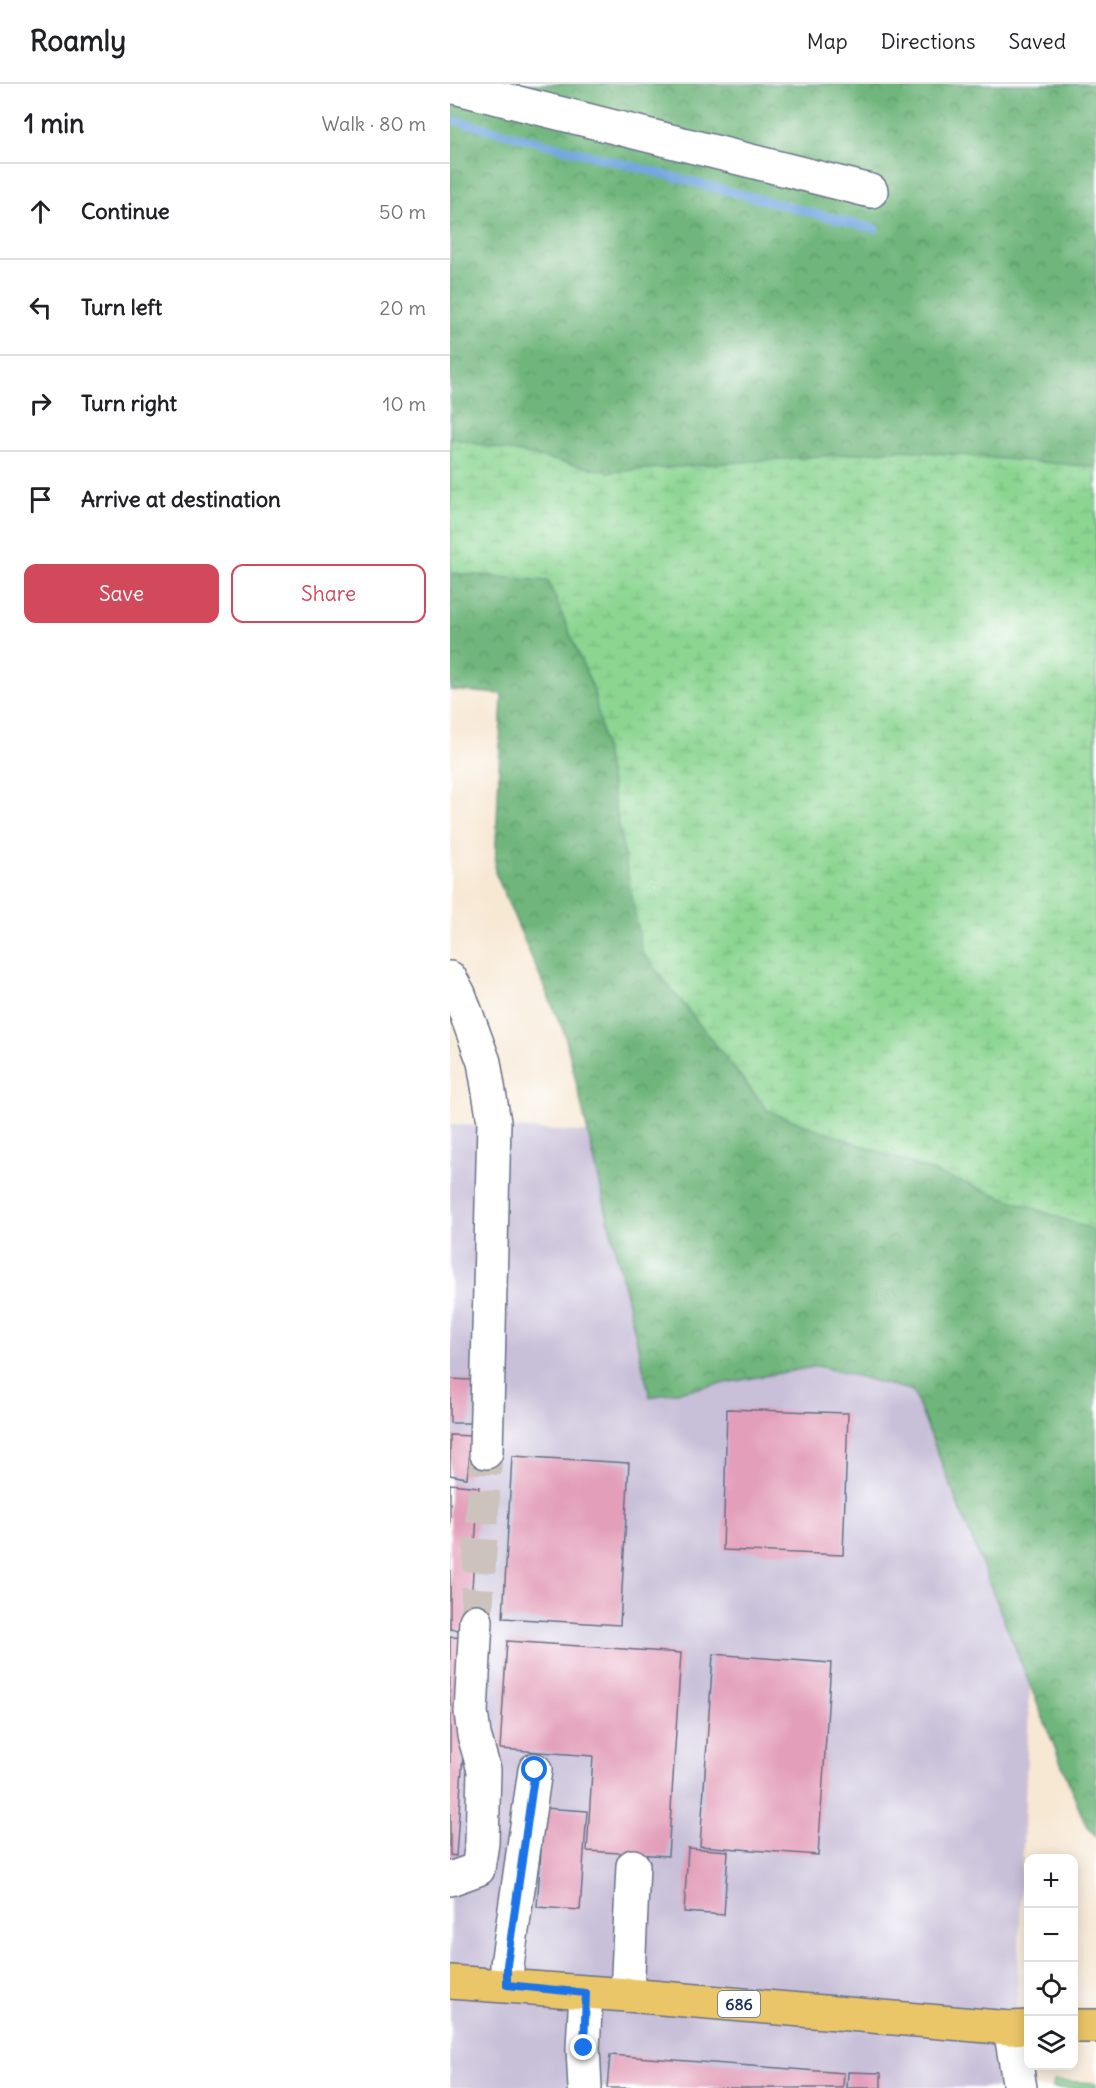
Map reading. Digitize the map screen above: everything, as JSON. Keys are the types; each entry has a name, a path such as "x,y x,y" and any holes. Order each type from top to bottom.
{"main road":[{"name":"686","path":"450,1982 1020,2028"},
{"path":"1078,2026 1096,2026"}],"street":[{"path":"450,86 872,191"},
{"path":"450,978 459,994 484,1062 494,1122 486,1452"},
{"path":"450,1879 477,1869 482,1843 484,1770 474,1735 471,1712 477,1621"},
{"path":"507,1985 507,1965 535,1770"},
{"path":"627,1995 633,1866"},
{"path":"585,2088 586,1993"},
{"path":"1020,2028 1020,2088"}],"shaded area":[{"path":"450,1124 1052,1162 1013,2088 450,2088"}],"green space":[{"path":"450,84 1096,84 1096,1837 1084,1821 913,1391 818,1366 650,1397 565,1035 495,872 502,694 450,690"},
{"path":"450,438 609,472 902,450 1096,467 1096,1231 768,1111 642,952 594,691 548,581 450,573"},
{"path":"1053,2081 1096,2083 1096,2088 1052,2088"}],"building":[{"path":"450,1379 471,1380 470,1423 450,1423"},
{"path":"727,1409 848,1413 843,1555 723,1550"},
{"path":"450,1435 472,1436 467,1478 450,1475"},
{"path":"512,1456 629,1463 620,1625 503,1618"},
{"path":"450,1484 479,1487 469,1631 450,1629"},
{"path":"450,1637 471,1638 456,1856 450,1855"},
{"path":"507,1641 681,1653 668,1856 587,1851 593,1756 500,1749"},
{"path":"713,1654 831,1663 818,1855 700,1846"},
{"path":"544,1808 587,1811 580,1910 537,1907"},
{"path":"688,1848 728,1851 724,1915 684,1912"},
{"path":"610,2055 844,2073 843,2088 607,2088"},
{"path":"848,2072 881,2073 881,2088 847,2088"}],"waterway":[{"path":"450,119 875,229"}],"tunnel":[{"path":"476,1621 486,1452"}],"route":[{"path":"535,1770 507,1965 507,1985 586,1993 584,2048"}]}
